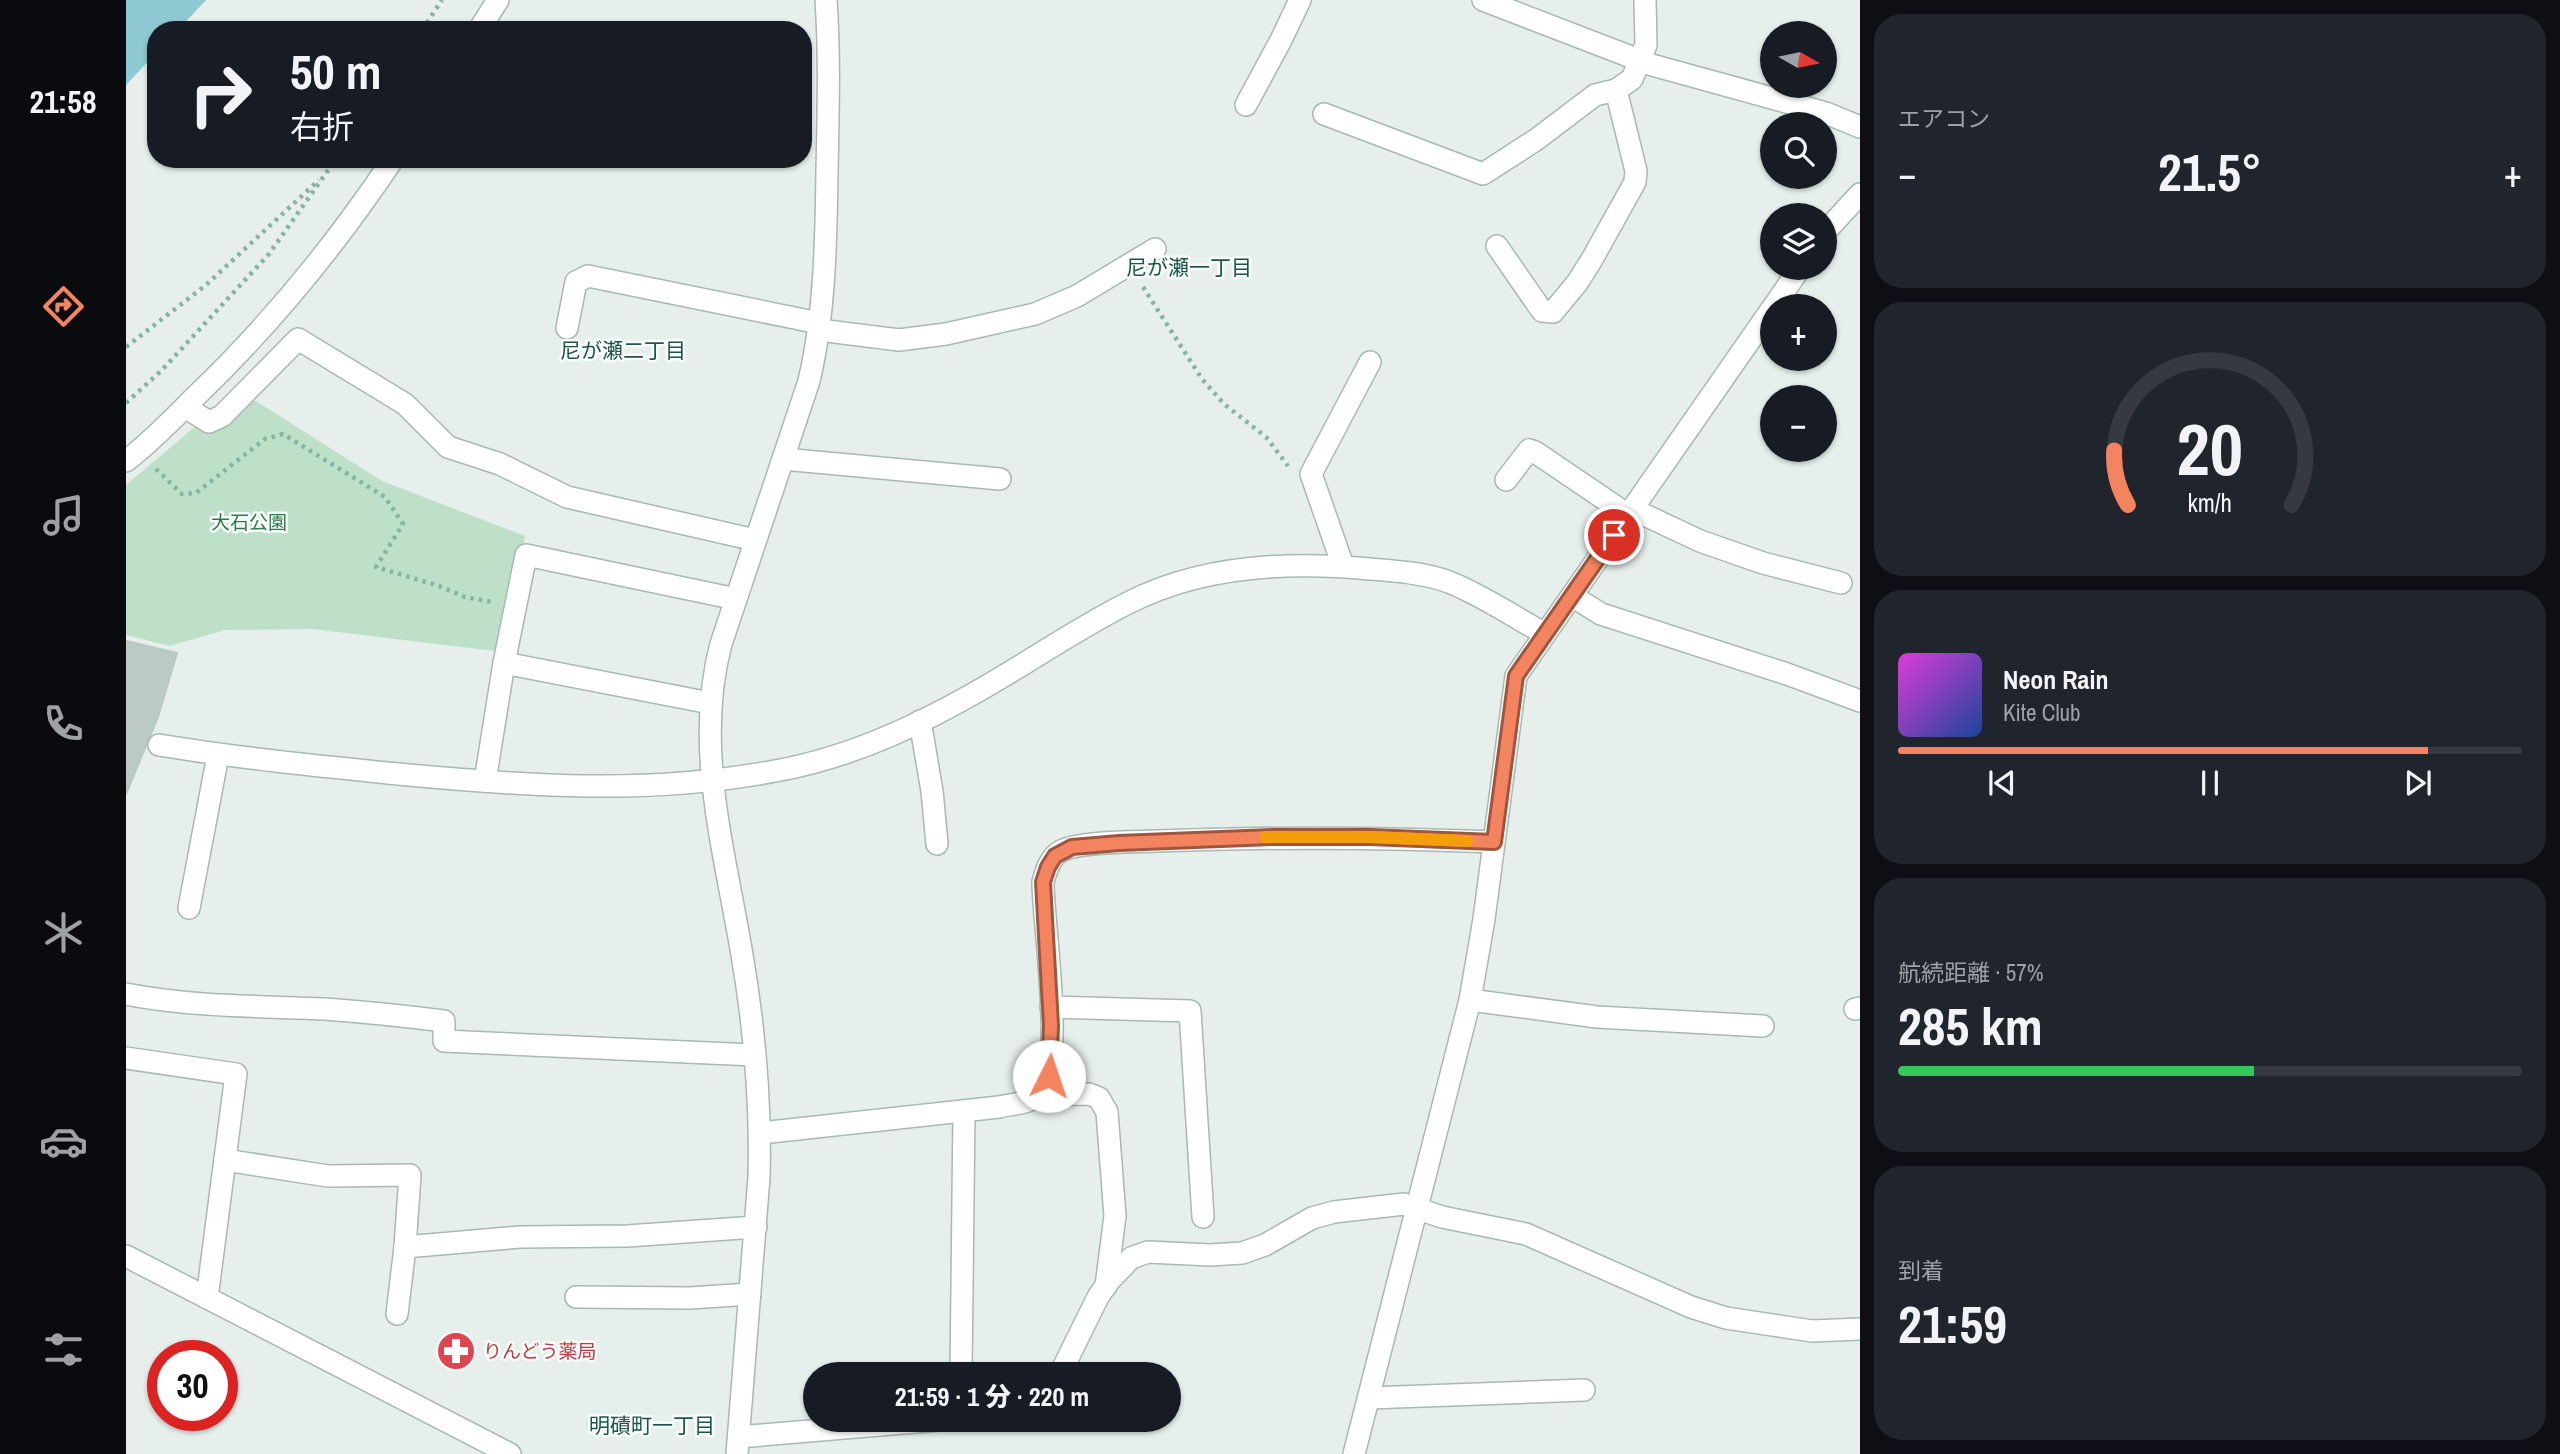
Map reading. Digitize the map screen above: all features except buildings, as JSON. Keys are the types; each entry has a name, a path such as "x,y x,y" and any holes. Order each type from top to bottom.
{"street":[{"path":"485,21 498,0"},
{"path":"826,0 829,49 826,223 819,326 808,381 714,669 710,703 713,781 742,953 761,1133 738,1446 848,1432"},
{"path":"1246,105 1300,0"},
{"path":"1483,0 1641,61 1826,113 1860,127"},
{"path":"1324,114 1483,174 1537,139 1595,95 1616,90 1632,79 1646,45 1645,0"},
{"path":"1497,246 1542,311 1553,312 1591,261 1635,183 1636,171 1616,90"},
{"path":"126,461 239,355 326,255 387,168"},
{"path":"1837,219 1860,194"},
{"path":"568,328 576,282 588,276 819,326 899,340 946,334 1035,314 1077,296 1155,249"},
{"path":"1354,1454 1470,1000 1516,676 1760,326"},
{"path":"186,407 209,422 222,416 298,339 405,404 448,447 500,464 567,497 755,540"},
{"path":"1343,566 1311,474 1370,362"},
{"path":"1506,481 1529,450 1630,512 1763,563 1841,583"},
{"path":"783,459 1000,479"},
{"path":"485,781 526,555 736,599"},
{"path":"159,746 218,755 485,781 624,788 713,781 778,771 863,746 920,721 971,695 1108,614 1164,588 1217,574 1259,568 1343,566 1410,573 1451,583 1545,634"},
{"path":"1572,596 1601,614 1776,670 1860,701"},
{"path":"505,663 710,703"},
{"path":"920,721 932,791 937,844"},
{"path":"189,908 218,755"},
{"path":"761,1133 964,1112 999,1107 1038,1095 1045,1086 1051,1065 1051,1007 1043,882 1048,867 1061,851 1072,847 1119,843 1273,837 1370,837 1494,842"},
{"path":"126,994 200,1004 325,1009 444,1021 444,1041 754,1055"},
{"path":"1470,1000 1597,1017 1763,1026"},
{"path":"1051,1007 1191,1011 1203,1217"},
{"path":"126,1058 236,1074 206,1298"},
{"path":"1038,1095 1089,1094 1099,1098 1107,1112 1115,1216 1106,1286"},
{"path":"961,1362 964,1112"},
{"path":"225,1160 328,1175 410,1175 397,1314"},
{"path":"1065,1362 1106,1286 1130,1258 1147,1252 1210,1255 1242,1253 1265,1245 1312,1218 1404,1204 1442,1217 1526,1234 1670,1298 1726,1318 1812,1331 1860,1329"},
{"path":"405,1247 520,1237 627,1236 756,1227"},
{"path":"126,1256 510,1454"},
{"path":"576,1297 690,1298 750,1294"},
{"path":"1369,1398 1584,1390"}],"path":[{"path":"428,21 442,0"},
{"path":"126,403 170,361 269,254 329,168"},
{"path":"126,347 206,285 325,175"},
{"path":"1129,265 1202,379 1224,404 1266,437 1301,482 1315,487"},
{"path":"150,464 182,494 196,493 265,439 283,434 385,497 403,524 376,567 439,586 464,597 503,604"}],"green space":[{"name":"大石公園","path":"256,401 382,481 525,536 503,652 312,629 225,630 170,646 126,635 126,485 223,403"}],"water":[{"path":"126,0 206,0 186,21 147,21 147,63 126,85"}],"slow traffic":[{"path":"1266,837 1467,841"}],"place":[{"name":"りんどう薬局","path":"456,1351"}],"district":[{"name":"尼が瀬一丁目","path":"1189,267"},
{"name":"尼が瀬二丁目","path":"623,350"},
{"name":"明磧町一丁目","path":"652,1425"}],"route":[{"path":"1049,1076 1050,984 1043,882 1055,856 1072,847 1273,837 1370,837 1494,842 1516,676 1614,535"}]}
